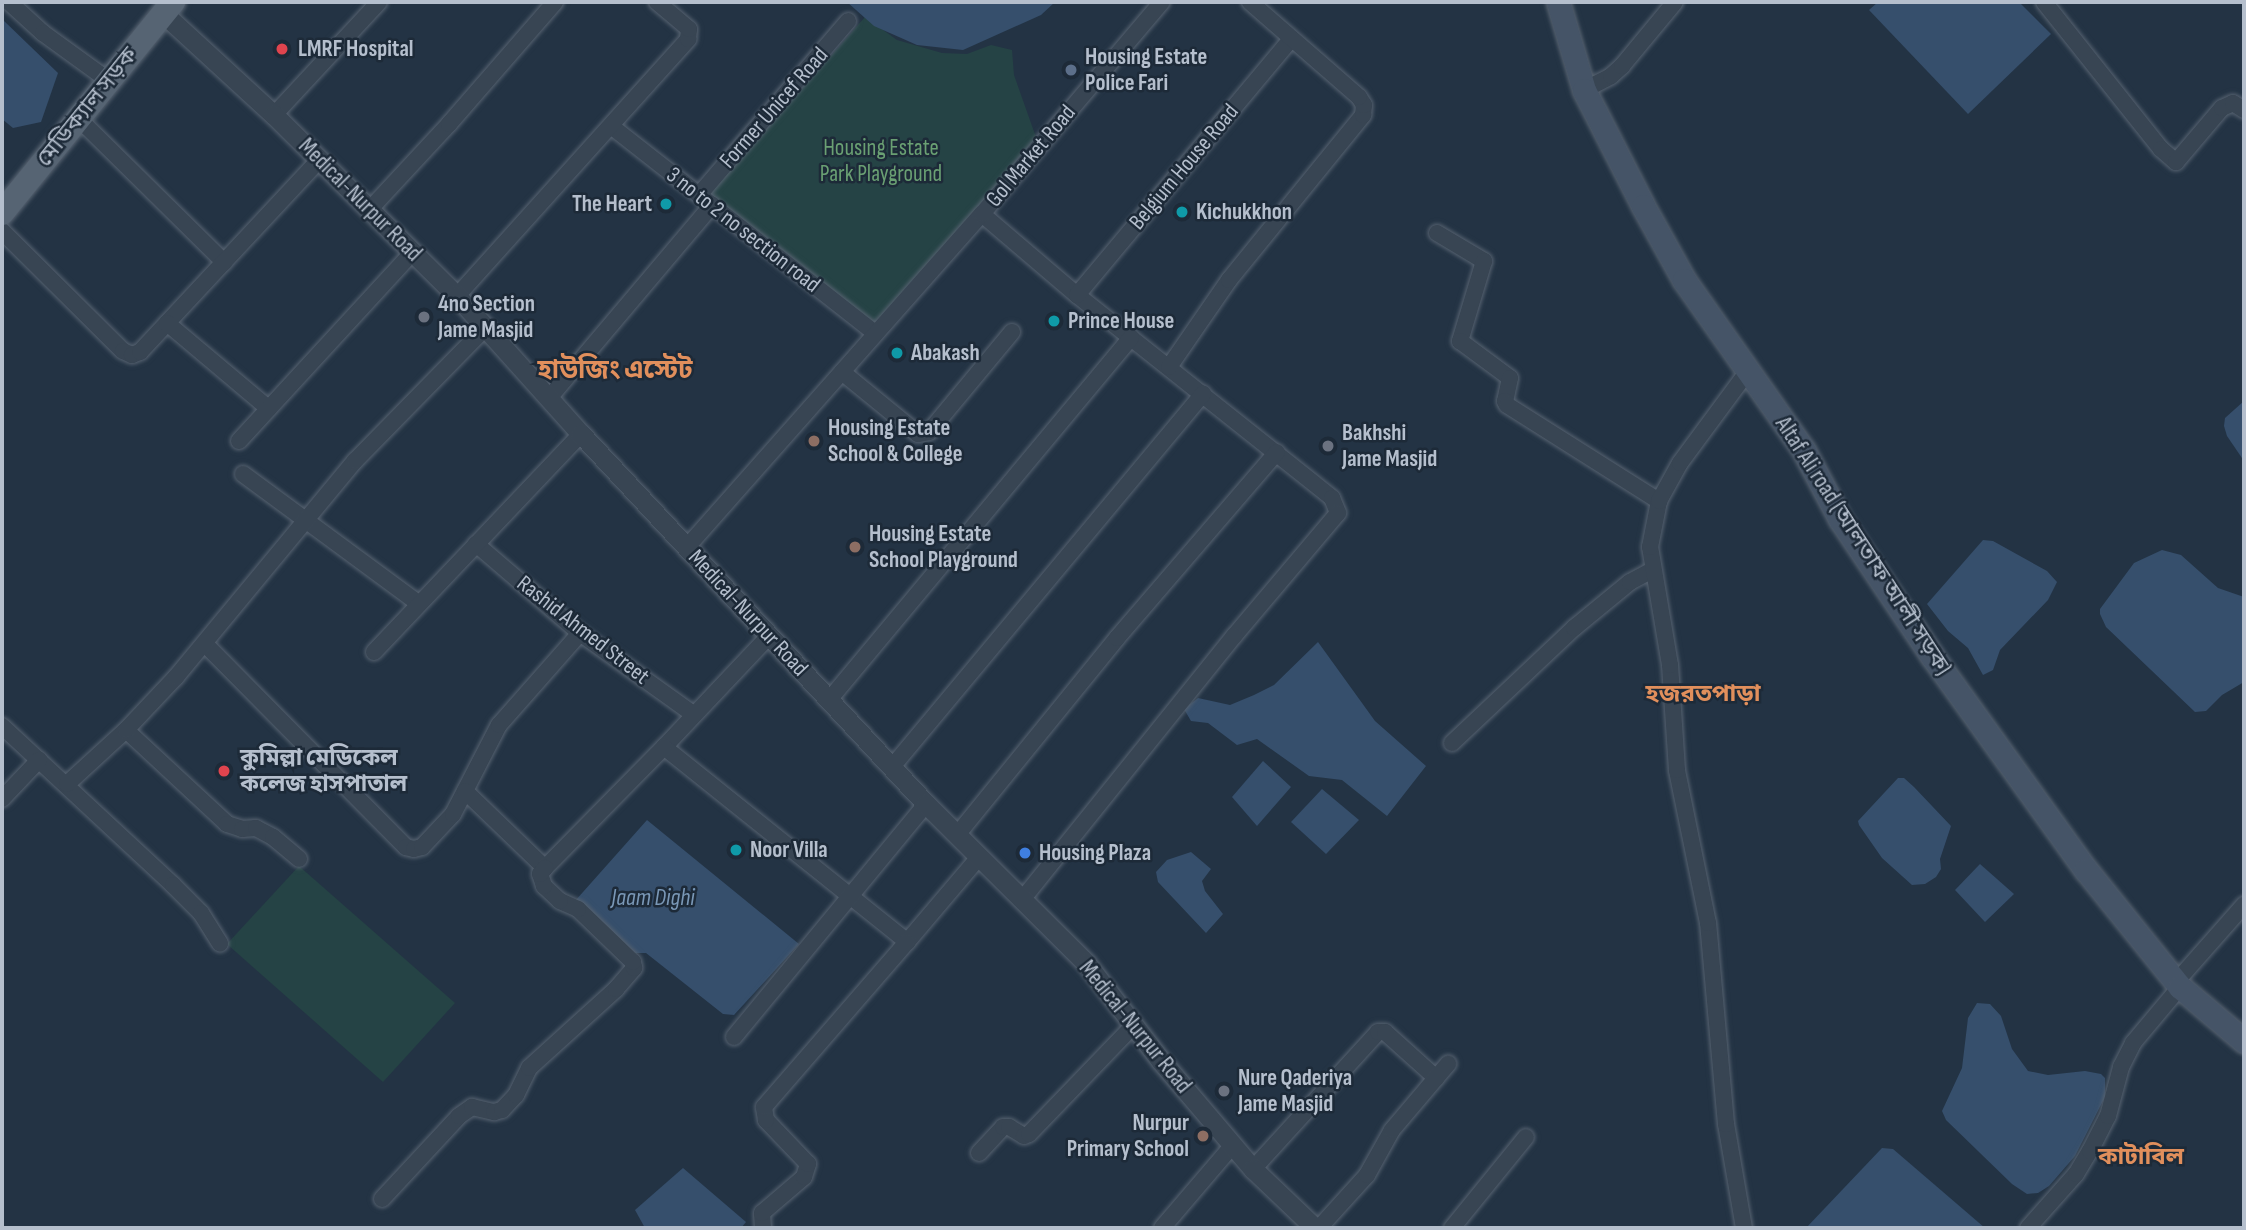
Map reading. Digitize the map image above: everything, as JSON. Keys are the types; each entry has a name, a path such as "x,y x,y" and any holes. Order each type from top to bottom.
{"main road":[{"name":"Altaf Ali road (আলতাফ আলী সড়ক)","path":"1563,5 1584,90 1684,280 1804,451 1840,519 1932,656 2080,862 2178,984 2244,1041"},
{"name":"মেডিক্যাল সড়ক","path":"2,213 168,8"}],"street":[{"path":"9,2 43,33 108,80"},
{"path":"274,115 379,2"},
{"path":"371,208 449,124 555,2"},
{"path":"457,296 691,34 657,2"},
{"name":"Gol Market Road","path":"687,547 982,214 1162,2"},
{"path":"1169,367 1229,280 1363,115 1364,105 1359,97 1250,2"},
{"path":"1584,90 1622,65 1675,2"},
{"path":"2044,2 2161,149 2176,162 2222,108 2232,103 2244,110"},
{"name":"Medical-Nurpur Road","path":"168,8 457,296 581,434 926,804 1086,963 1253,1169 1317,1228"},
{"name":"Former Unicef Road","path":"549,398 848,21"},
{"name":"Belgium House Road","path":"1077,295 1291,39"},
{"path":"79,119 224,262"},
{"name":"3 no to 2 no section road","path":"611,126 875,333"},
{"path":"2,231 123,351 132,355 139,352 167,323 320,159"},
{"path":"982,214 1077,295 1332,498 1338,513 1234,636 1022,900"},
{"path":"1437,233 1484,261 1460,341 1510,378 1507,405 1659,501"},
{"path":"239,442 413,252"},
{"path":"167,323 269,409"},
{"path":"67,784 126,730 205,645 355,461 486,327"},
{"path":"842,372 918,434 929,432 1012,332"},
{"path":"830,700 1131,337"},
{"path":"1744,1228 1726,1124 1708,923 1677,770 1670,664 1650,547 1659,501 1680,463 1748,371"},
{"path":"892,767 1203,394"},
{"path":"374,652 581,434"},
{"path":"957,835 1117,638 1276,452"},
{"path":"243,474 418,603"},
{"name":"Rashid Ahmed Street","path":"476,544 580,633 693,714"},
{"path":"1452,743 1574,628 1630,582 1653,570"},
{"path":"205,645 406,846 414,849 422,847 453,814 499,725 580,633"},
{"path":"382,1199 459,1116 472,1107 494,1112 502,1110 521,1087 529,1068 623,983 634,968 633,962 578,909 561,901 544,886 540,874 769,636"},
{"path":"2,726 173,885 201,913 220,943"},
{"path":"126,730 227,824 242,829 256,828 273,837 299,859"},
{"path":"664,747 907,942"},
{"path":"2,799 39,760"},
{"path":"465,792 545,868"},
{"path":"734,1037 926,804"},
{"path":"763,1228 762,1213 804,1177 808,1164 766,1120 764,1107 979,857"},
{"path":"2028,1228 2076,1174 2090,1152 2108,1116 2121,1067 2133,1043 2244,905"},
{"path":"979,1153 1003,1128 1009,1127 1024,1136 1029,1134 1134,1025"},
{"path":"1253,1169 1378,1032 1385,1032 1436,1078"},
{"path":"1317,1228 1367,1175 1391,1130 1448,1064"},
{"path":"1452,1228 1525,1137"},
{"path":"1162,1228 1233,1145"}],"green space":[{"name":"Housing Estate Park Playground","path":"865,17 897,40 942,53 967,54 991,45 1012,50 1014,75 1037,140 875,328 709,194"},
{"path":"299,866 455,1003 383,1082 227,944"}],"water":[{"path":"847,2 1055,2 1041,15 963,50 917,45 874,26"},
{"path":"1878,2 2019,2 2051,34 1968,114 1869,10"},
{"path":"2,19 58,73 41,122 13,128 2,119"},
{"path":"2244,401 2244,461 2227,436 2224,426 2225,418"},
{"path":"1983,540 1993,541 2047,571 2057,582 2048,600 2000,650 1993,670 1983,675 1968,648 1948,631 1927,604"},
{"path":"2162,550 2181,555 2218,588 2244,597 2244,682 2222,695 2206,711 2195,712 2106,627 2100,614 2100,609 2134,563"},
{"path":"1318,642 1375,721 1426,766 1387,816 1342,780 1309,776 1257,739 1237,745 1208,723 1191,721 1184,709 1198,698 1230,705 1274,685"},
{"path":"1263,761 1291,787 1257,826 1232,797"},
{"path":"1898,778 1904,778 1914,787 1951,826 1940,859 1941,869 1936,877 1925,884 1912,885 1882,858 1859,825 1858,821"},
{"path":"1322,789 1359,820 1326,854 1291,822"},
{"name":"Jaam Dighi","path":"647,820 799,944 734,1015 723,1014 646,953 632,953 575,901"},
{"path":"1191,852 1211,869 1202,881 1205,891 1223,914 1206,933 1158,882 1156,872 1167,860"},
{"path":"1980,864 2014,894 1985,922 1955,890"},
{"path":"1977,1003 1990,1004 2001,1016 2012,1049 2028,1071 2048,1075 2085,1071 2101,1074 2105,1078 2105,1097 2075,1156 2049,1186 2038,1193 2027,1194 2012,1184 1946,1120 1942,1111 1962,1068 1968,1018"},
{"path":"1882,1148 1893,1149 1985,1228 1806,1228"},
{"path":"683,1168 746,1222 741,1228 645,1228 635,1210"}],"place":[{"name":"LMRF Hospital","path":"282,49"},
{"name":"Housing Estate Police Fari","path":"1071,70"},
{"name":"The Heart","path":"666,204"},
{"name":"Kichukkhon","path":"1182,212"},
{"name":"4no Section Jame Masjid","path":"424,317"},
{"name":"Prince House","path":"1054,321"},
{"name":"Abakash","path":"897,353"},
{"name":"Housing Estate School & College","path":"814,441"},
{"name":"Bakhshi Jame Masjid","path":"1328,446"},
{"name":"Housing Estate School Playground","path":"855,547"},
{"name":"কুমিল্লা মেডিকেল কলেজ হাসপাতাল","path":"224,771"},
{"name":"Noor Villa","path":"736,850"},
{"name":"Housing Plaza","path":"1025,853"},
{"name":"Nure Qaderiya Jame Masjid","path":"1224,1091"},
{"name":"Nurpur Primary School","path":"1203,1136"}],"district":[{"name":"হাউজিং এস্টেট","path":"615,371"},
{"name":"হজরতপাড়া","path":"1703,694"},
{"name":"কাটাবিল","path":"2141,1157"}]}
